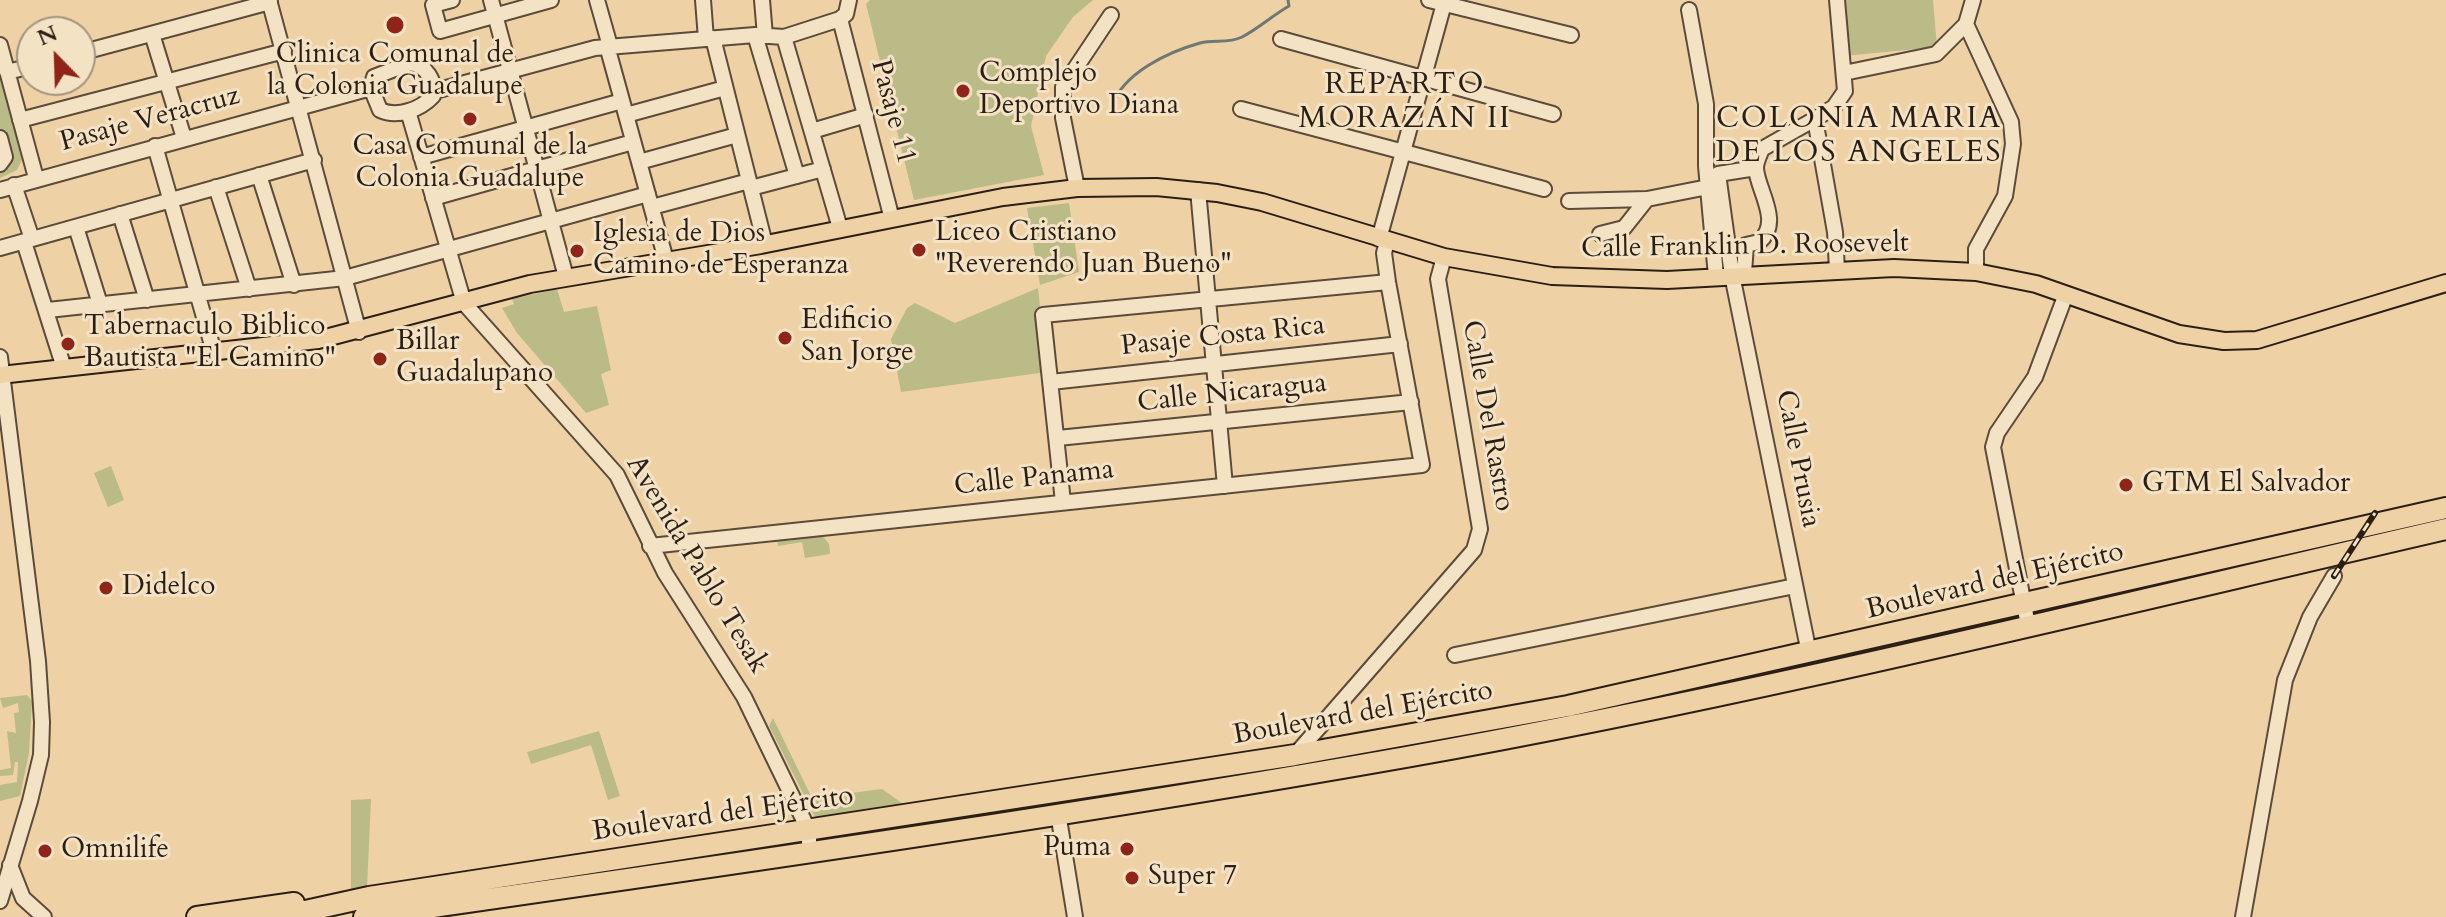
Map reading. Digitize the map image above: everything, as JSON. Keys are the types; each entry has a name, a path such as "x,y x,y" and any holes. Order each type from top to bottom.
{"highway":[{"name":"Boulevard del Ejército","path":"1408,746 1568,706 2446,508"},
{"name":"Boulevard del Ejército","path":"366,907 411,910 649,878 1058,813 1408,746 1776,683 2446,529"},
{"path":"2032,602 2030,611 2037,623"},
{"path":"1977,615 1985,619 1988,627 1980,637"},
{"name":"Boulevard del Ejército","path":"278,917 366,907 617,858 1295,755 1375,752"},
{"path":"1058,813 1062,802 1072,797 1234,773 1258,761"},
{"path":"646,854 637,860 636,867 639,874 649,878"},
{"path":"617,858 630,869 617,883"},
{"path":"197,917 349,895 366,907"},
{"path":"385,917 411,910"}],"main road":[{"name":"Calle Franklin D. Roosevelt","path":"2,375 214,352 359,332 566,277 765,244 1003,197 1077,188 1198,190 1262,202 1444,257 1510,271 1590,279 1894,268 1976,272 2066,294 2179,334 2246,342 2446,283"}],"street":[{"path":"452,0 433,5 440,31 551,0"},
{"path":"491,0 566,277"},
{"path":"597,0 666,260"},
{"path":"703,0 709,39 725,88 765,244"},
{"path":"762,0 760,36 797,176"},
{"path":"435,91 428,72 415,63 380,72 373,79 371,88 380,110 393,114 427,103 435,91 608,46 784,37 840,19 846,14 849,0"},
{"path":"1728,247 1759,242 1767,229 1767,197 1756,168 1762,149 1815,119 1842,98 1844,73 1837,0"},
{"path":"1844,73 1936,54 1966,24 1973,0"},
{"path":"96,49 269,1 359,332"},
{"path":"1411,402 1383,240 1401,152 1439,1 1571,35"},
{"path":"1689,10 1706,104 1708,187 1731,274"},
{"path":"1077,188 1063,118 1063,87 1111,15"},
{"name":"Pasaje 11","path":"840,19 892,219"},
{"path":"1966,24 2011,122 2013,144 2005,196 1976,249 1976,272"},
{"path":"152,34 184,138"},
{"path":"784,37 840,228"},
{"path":"1281,39 1553,114"},
{"path":"1,50 36,178"},
{"path":"20,120 284,51"},
{"path":"7,72 16,70"},
{"name":"Pasaje Veracruz","path":"7,187 371,88"},
{"path":"421,157 525,127 725,88"},
{"path":"1241,109 1544,189"},
{"name":"Avenida Pablo Tesak","path":"408,111 464,303 617,475 650,546 744,697 809,831 809,852"},
{"path":"812,131 866,115"},
{"path":"1815,119 1835,232 1837,270"},
{"path":"639,162 737,135"},
{"path":"0,138 5,157 0,164"},
{"path":"433,198 633,142"},
{"path":"155,146 214,352"},
{"path":"0,248 314,160"},
{"path":"1731,274 1718,174 1756,168"},
{"path":"48,310 345,278 550,221 823,169"},
{"path":"259,175 294,285"},
{"path":"7,187 28,240 64,368"},
{"path":"216,187 249,289"},
{"path":"1569,201 1647,199 1708,187"},
{"path":"1198,190 1225,486"},
{"path":"1600,234 1624,228 1647,199"},
{"path":"120,214 147,300"},
{"path":"76,227 100,304"},
{"path":"1731,274 1746,245"},
{"name":"Calle Del Rastro","path":"1295,755 1474,550 1480,529 1438,279 1444,257"},
{"name":"Calle Prusia","path":"1731,274 1809,653"},
{"path":"1063,502 1043,315 1388,282"},
{"path":"2032,602 1993,447 1997,433 2035,377 2066,294"},
{"name":"Pasaje Costa Rica","path":"1051,382 1400,344"},
{"path":"0,357 42,722 41,755 0,901"},
{"name":"Calle Panama","path":"650,546 1422,465 1411,402"},
{"name":"Calle Nicaragua","path":"1058,438 1411,402"},
{"path":"2243,917 2285,680 2310,617 2334,576"},
{"path":"1455,655 1795,586"},
{"path":"1058,813 1075,917"},
{"path":"9,864 23,898 44,917"}],"green space":[{"name":"Complejo Deportivo Diana","path":"870,0 1093,0 1073,17 1046,56 1031,126 1044,175 914,200 866,4"},
{"path":"1839,0 1933,0 1937,47 1844,56"},
{"path":"0,74 22,160 17,170 0,178"},
{"path":"1069,203 1079,272 1040,285 1027,208"},
{"path":"1038,288 1047,372 901,392 891,339 907,308 915,303 955,323"},
{"path":"557,289 564,312 597,306 611,370 601,374 609,405 586,413 517,333 502,308 514,304 512,299"},
{"path":"111,466 124,500 108,507 94,473"},
{"path":"821,534 829,544 830,554 805,558 802,542 778,546 777,539"},
{"path":"27,695 32,701 29,753 20,796 0,801 0,785 17,782 18,762 15,762 13,775 0,776 0,770 11,768 7,731 16,733 14,713 19,712 18,703 3,708 0,698"},
{"path":"773,718 812,798 882,789 906,806 815,817 769,726"},
{"path":"599,731 620,796 608,800 591,745 531,764 527,752"},
{"path":"371,799 367,888 351,890 351,800"}],"waterway":[{"path":"1112,106 1126,84 1148,66 1200,43 1242,37 1289,6 1288,0"}],"railway":[{"path":"2334,576 2375,513"}],"place":[{"name":"Clinica Comunal de la Colonia Guadalupe","path":"395,25"},
{"name":"Complejo Deportivo Diana","path":"963,91"},
{"name":"Casa Comunal de la Colonia Guadalupe","path":"470,119"},
{"name":"Liceo Cristiano \"Reverendo Juan Bueno\"","path":"919,250"},
{"name":"Iglesia de Dios Camino de Esperanza","path":"577,251"},
{"name":"Edificio San Jorge","path":"785,338"},
{"name":"Tabernaculo Biblico Bautista \"El Camino\"","path":"68,344"},
{"name":"Billar Guadalupano","path":"380,359"},
{"name":"GTM El Salvador","path":"2126,485"},
{"name":"Didelco","path":"106,588"},
{"name":"Puma","path":"1127,849"},
{"name":"Omnilife","path":"45,851"},
{"name":"Super 7","path":"1132,878"}],"district":[{"name":"REPARTO MORAZÁN II","path":"1405,103"},
{"name":"COLONIA MARIA DE LOS ANGELES","path":"1859,137"}]}
